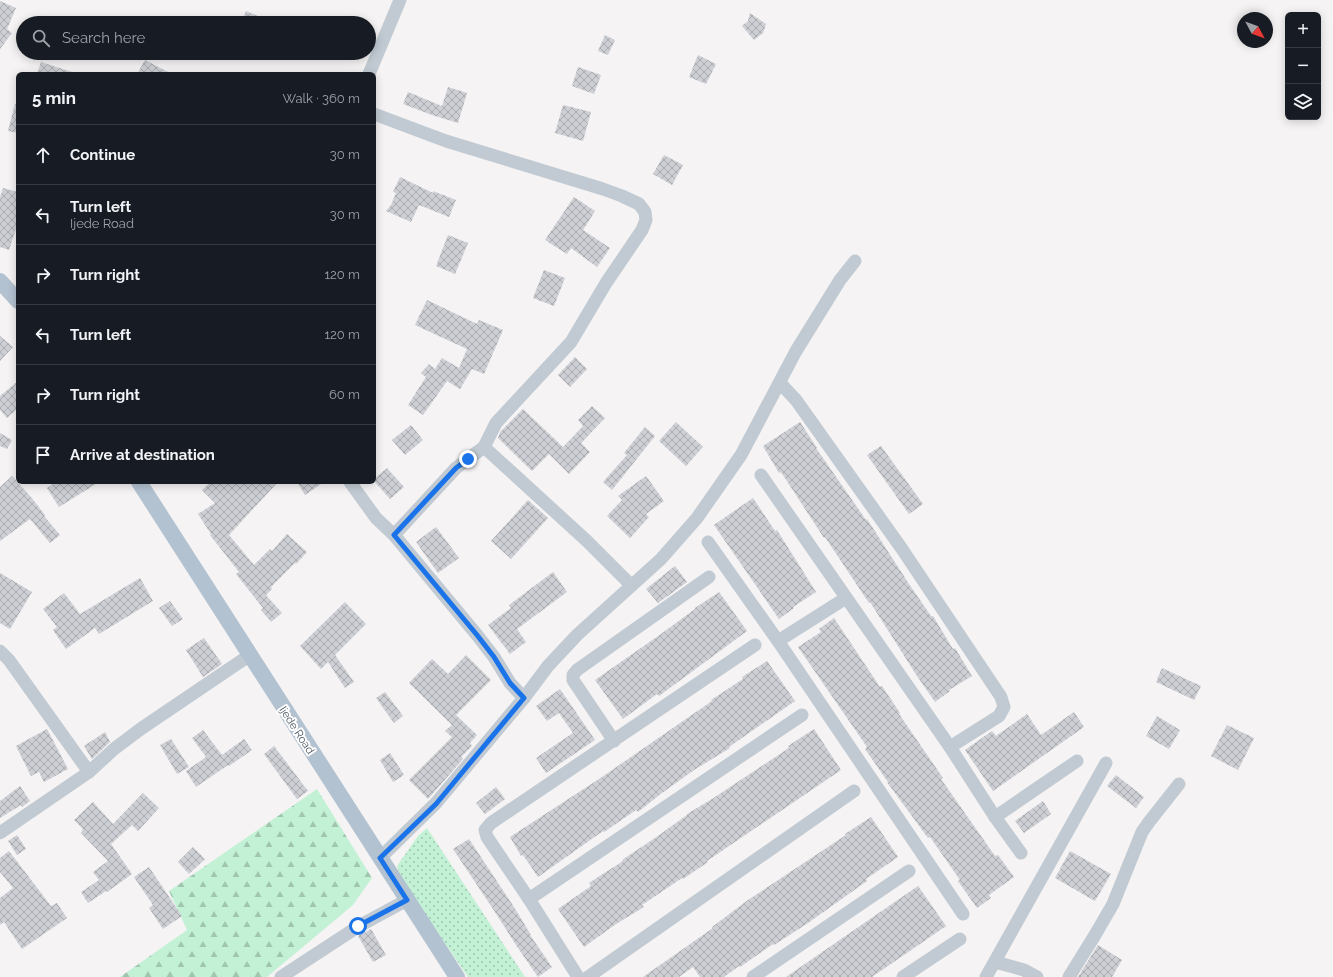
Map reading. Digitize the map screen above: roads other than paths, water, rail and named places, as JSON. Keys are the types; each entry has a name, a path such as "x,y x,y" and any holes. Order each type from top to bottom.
{"main road":[{"path":"0,281 16,299"},
{"name":"Ijede Road","path":"140,484 457,977"}],"street":[{"path":"376,57 400,0"},
{"path":"370,72 375,60"},
{"path":"376,115 446,141 603,189 638,204 645,212 646,220 642,230 606,283 571,342 496,423 484,447 456,468 394,535"},
{"path":"380,858 436,804 524,698 548,666 577,635 661,558 697,518 741,455 796,350 840,280 855,261"},
{"path":"780,383 796,400 902,549 1001,697 1004,707 999,716 950,747"},
{"path":"484,447 588,542 631,585"},
{"path":"761,475 950,747 995,817 1021,853"},
{"path":"351,484 376,518 394,535 477,635 494,657 510,683 524,698"},
{"path":"708,542 778,641 963,914"},
{"path":"614,741 573,680 574,675 578,670 710,577"},
{"path":"778,641 846,598"},
{"path":"578,977 529,899 487,837 485,830 491,823 755,644"},
{"path":"0,651 13,666 89,772"},
{"path":"0,833 89,772 114,749 142,728 250,656"},
{"path":"529,899 802,715"},
{"path":"995,817 1077,761"},
{"path":"986,977 1106,764"},
{"path":"1069,977 1113,904 1142,832 1179,784"},
{"path":"588,977 854,791"},
{"path":"753,977 909,871"},
{"path":"281,977 358,926 407,900"},
{"path":"903,977 960,939"},
{"path":"995,962 1024,970 1037,977"}]}
